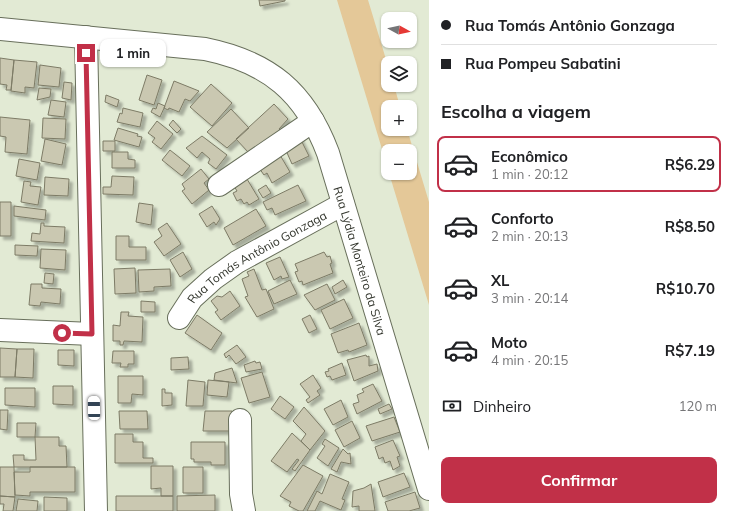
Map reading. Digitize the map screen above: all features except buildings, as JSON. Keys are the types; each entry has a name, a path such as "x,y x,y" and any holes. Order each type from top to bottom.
{"street":[{"name":"Rua Lýdia Monteiro da Silva","path":"0,28 205,50 246,60 270,74 301,102 313,120 328,153 429,489"},
{"path":"86,37 96,511"},
{"path":"219,185 313,120"},
{"name":"Rua Tomás Antônio Gonzaga","path":"179,318 192,298 213,278 237,262 343,204"},
{"path":"0,330 92,334"},
{"path":"240,420 241,494 244,511"}],"shaded area":[{"path":"337,0 368,0 381,43 381,48 383,48 385,56 381,56 381,92 396,92 398,100 381,100 381,136 409,136 412,144 381,144 381,146"},
{"path":"417,162 429,202 429,305 391,180 417,180"}],"route":[{"path":"62,333 92,334 86,53"}]}
